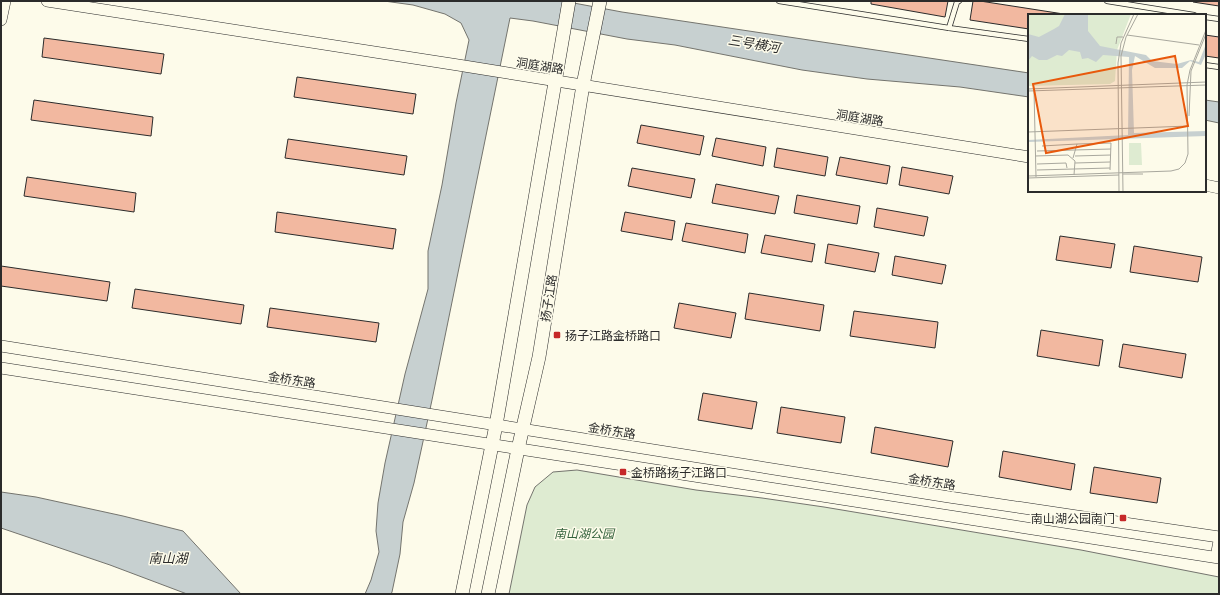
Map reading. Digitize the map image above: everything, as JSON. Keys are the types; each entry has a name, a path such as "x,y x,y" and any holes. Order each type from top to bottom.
{"main road":[{"path":"462,594 496,425 560,46 569,1"},
{"name":"扬子江路","path":"488,594 522,429 539,357 583,85 600,1"}],"street":[{"path":"1,20 4,1"},
{"name":"洞庭湖路","path":"47,1 458,65 1028,157"},
{"path":"1206,185 1219,188"},
{"name":"金桥东路","path":"1,346 949,497 1219,537"},
{"path":"1,368 1218,558 1219,541"}],"lane":[{"path":"779,1 1028,39"},
{"path":"949,28 957,2 959,1"},
{"path":"1107,1 1188,14"},
{"path":"1206,17 1219,19"},
{"path":"1206,65 1219,67"}],"green space":[{"name":"南山湖公园","path":"577,470 696,490 824,507 1081,550 1219,577 1219,594 509,594 527,505 535,487 553,472"}],"water":[{"name":"三号横河","path":"384,1 563,1 622,12 1028,73 1028,97 960,87 867,79 802,70 675,45 627,39 510,18 432,400 414,483 403,522 400,554 392,592 391,594 365,594 371,580 379,552 376,531 378,503 385,463 405,374 428,289 428,251 469,40 461,23 445,14 413,5"},
{"path":"1206,100 1219,102 1219,123 1206,120"},
{"name":"南山湖","path":"1,492 36,497 183,531 241,594 187,594 110,565 1,528"}],"building":[{"path":"871,1 948,1 945,17 871,4"},
{"path":"973,1 1064,14 1028,14 1028,29 970,20"},
{"path":"1219,1 1219,6 1193,2"},
{"path":"1206,35 1219,37 1219,58 1206,56"},
{"path":"44,38 164,54 161,74 42,57"},
{"path":"297,77 416,94 413,114 294,97"},
{"path":"34,100 153,117 151,136 31,120"},
{"path":"641,125 704,136 700,155 637,143"},
{"path":"716,138 766,147 763,166 712,156"},
{"path":"288,139 407,156 404,175 285,158"},
{"path":"777,148 828,157 825,176 774,167"},
{"path":"840,157 890,166 887,184 836,175"},
{"path":"902,167 953,176 949,194 899,185"},
{"path":"632,168 695,179 691,198 628,186"},
{"path":"27,177 136,193 134,212 24,196"},
{"path":"716,184 779,196 775,214 712,203"},
{"path":"797,195 860,206 857,224 794,213"},
{"path":"877,208 928,217 924,236 874,227"},
{"path":"277,212 396,229 393,249 275,232"},
{"path":"625,212 675,221 672,240 621,231"},
{"path":"686,223 748,234 745,253 682,241"},
{"path":"765,235 815,244 812,262 761,253"},
{"path":"1060,236 1115,244 1111,268 1056,260"},
{"path":"828,244 879,253 875,272 825,263"},
{"path":"1134,246 1202,257 1198,282 1130,272"},
{"path":"895,256 946,265 942,284 892,275"},
{"path":"1,266 110,282 107,301 1,286"},
{"path":"135,289 244,305 241,324 132,308"},
{"path":"749,293 824,305 820,331 745,319"},
{"path":"679,303 736,313 731,338 674,328"},
{"path":"270,308 379,323 376,342 267,327"},
{"path":"854,311 938,322 935,348 850,336"},
{"path":"1041,330 1103,340 1099,366 1037,356"},
{"path":"1123,344 1186,354 1182,378 1119,367"},
{"path":"703,393 757,402 752,429 698,420"},
{"path":"781,407 845,417 841,443 777,433"},
{"path":"875,427 953,441 948,467 871,453"},
{"path":"1003,451 1075,464 1071,490 999,477"},
{"path":"1094,467 1161,478 1157,503 1090,493"}],"place":[{"name":"扬子江路金桥路口","path":"557,335"},
{"name":"金桥路扬子江路口","path":"623,472"},
{"name":"南山湖公园南门","path":"1123,518"}]}
